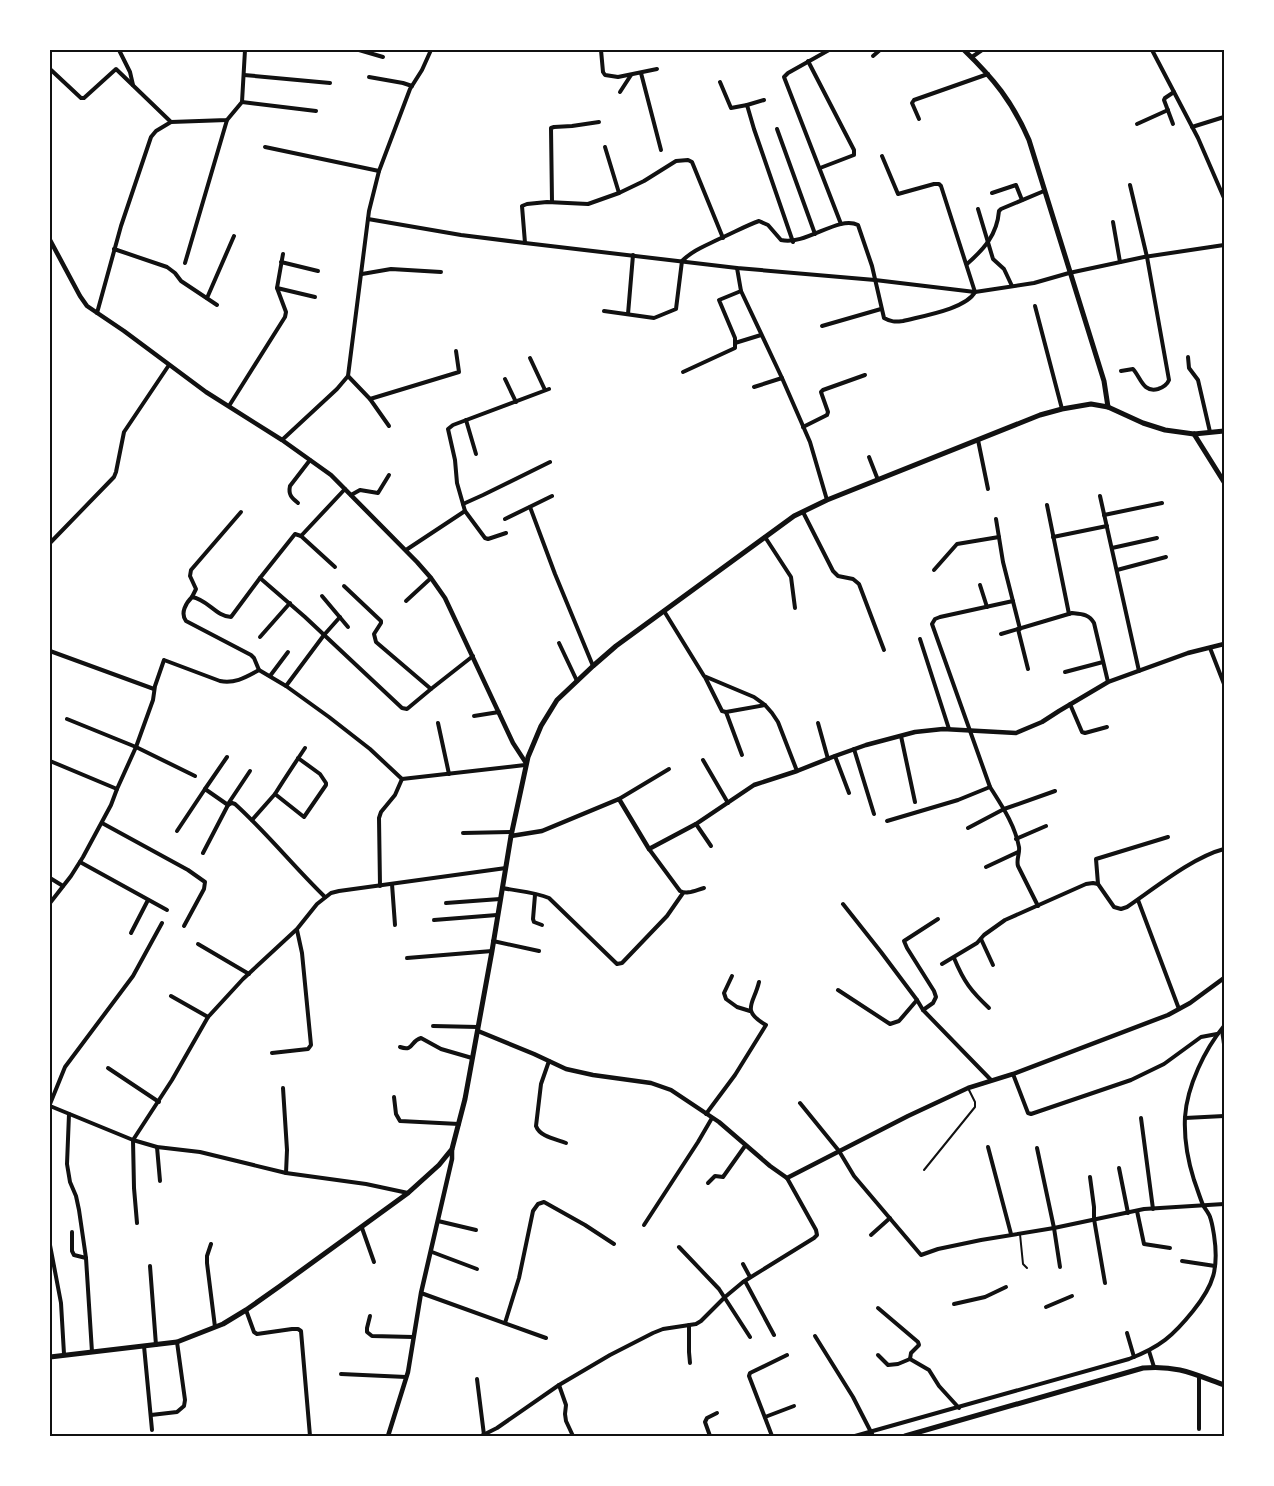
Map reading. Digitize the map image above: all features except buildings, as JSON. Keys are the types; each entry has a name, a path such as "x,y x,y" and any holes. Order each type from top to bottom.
{"main road":[{"path":"964,50 988,74 1009,101 1029,140 1104,381 1108,407"},
{"path":"50,1357 177,1342 215,1328 246,1310 362,1228 408,1193 439,1165 452,1149 478,1029 511,834 526,764 537,736 557,700 616,646 794,516 827,500 1040,415 1091,404 1108,407 1165,430 1194,434 1224,431"},
{"path":"1194,434 1224,482"},
{"path":"905,1437 1143,1368 1170,1367 1224,1385"}],"street":[{"path":"119,50 130,72 133,85"},
{"path":"185,263 228,120 242,102 245,50"},
{"path":"359,50 383,57"},
{"path":"282,440 348,376 368,219 379,171 412,86 431,50"},
{"path":"601,50 605,75 618,77 657,69"},
{"path":"829,50 784,77 841,224"},
{"path":"873,56 880,50"},
{"path":"972,57 982,50"},
{"path":"1152,50 1192,127 1224,198"},
{"path":"808,61 854,150 854,155 819,168"},
{"path":"50,69 81,98 84,98 116,69 171,122"},
{"path":"641,73 661,150"},
{"path":"919,119 912,103 914,100 988,74"},
{"path":"244,75 330,83"},
{"path":"620,92 631,75"},
{"path":"369,77 412,86"},
{"path":"720,82 731,108 764,100"},
{"path":"1173,124 1165,99 1174,92"},
{"path":"242,102 316,111"},
{"path":"747,105 794,242"},
{"path":"1137,124 1168,110"},
{"path":"1192,127 1224,117"},
{"path":"97,313 114,249 151,137 171,122 228,120"},
{"path":"552,202 552,128 599,122"},
{"path":"777,129 815,234"},
{"path":"265,147 379,171"},
{"path":"605,147 620,193"},
{"path":"604,311 654,318 676,309 682,261 692,252 736,230 759,222 768,225 781,240 794,242 847,222 858,225 870,257 884,318 894,323 961,305 973,297 975,292 941,186 934,184 898,194 882,156"},
{"path":"525,243 522,206 552,202 588,204 644,182 673,162 688,160 692,162 723,238"},
{"path":"992,193 1016,185 1022,200"},
{"path":"1121,371 1133,369 1143,385 1152,390 1167,385 1169,380 1147,257 1130,185"},
{"path":"967,264 988,243 1001,209 1044,191"},
{"path":"978,209 993,259 1004,269 1012,286"},
{"path":"368,219 525,243 737,268 875,279 975,292 1034,283 1120,262 1224,244"},
{"path":"1113,222 1120,262"},
{"path":"207,298 234,236"},
{"path":"50,240 87,306 206,392 282,440 331,476 406,550 445,598 513,743 526,764 402,779 370,749 286,686 259,670 254,658 247,652 186,621 183,612 196,589 190,576 191,570 240,512"},
{"path":"114,249 167,267 181,281 217,305"},
{"path":"228,406 285,317 286,312 277,288 283,254"},
{"path":"628,314 633,255"},
{"path":"282,262 318,271"},
{"path":"737,268 741,291 810,442 827,500"},
{"path":"362,273 391,269 441,272"},
{"path":"277,288 315,297"},
{"path":"683,372 735,348 735,338 719,300 741,291"},
{"path":"1035,306 1062,409"},
{"path":"822,326 881,309"},
{"path":"735,343 761,335"},
{"path":"370,399 459,372 456,351"},
{"path":"1188,357 1189,368 1198,381 1210,432"},
{"path":"506,533 485,538 465,511 457,483 455,460 448,429 453,425 547,390 530,358"},
{"path":"50,543 114,477 123,435 169,365"},
{"path":"803,427 827,414 821,392 823,390 865,375"},
{"path":"348,376 370,399 389,426"},
{"path":"754,387 782,378"},
{"path":"505,380 516,402"},
{"path":"466,420 476,454"},
{"path":"978,440 988,489"},
{"path":"869,457 878,480"},
{"path":"298,503 289,492 290,486 310,460"},
{"path":"463,504 550,462"},
{"path":"351,495 360,490 378,494 390,475"},
{"path":"301,536 345,489"},
{"path":"505,519 552,496"},
{"path":"1100,496 1139,671"},
{"path":"1104,515 1162,502"},
{"path":"1047,505 1069,614"},
{"path":"530,507 593,666"},
{"path":"406,550 465,511"},
{"path":"803,512 833,571 838,576 853,579 859,584 885,650"},
{"path":"996,519 1028,669"},
{"path":"1053,537 1107,526"},
{"path":"50,533 54,537"},
{"path":"192,597 198,598 228,618 233,615 296,534 335,567"},
{"path":"765,537 791,577 795,608"},
{"path":"934,570 957,544 999,537"},
{"path":"1112,548 1157,538"},
{"path":"1117,570 1166,557"},
{"path":"260,578 290,603 402,708 407,709 473,655"},
{"path":"406,601 431,578"},
{"path":"980,585 987,607"},
{"path":"344,586 381,621 374,634 376,642 431,689"},
{"path":"322,596 348,627"},
{"path":"1012,601 940,617 932,624 990,787 1004,809 1016,839 1019,852 1018,866 1038,906"},
{"path":"260,637 290,603"},
{"path":"664,611 704,676 722,711 765,705"},
{"path":"1001,634 1069,614 1083,614 1091,617 1108,682"},
{"path":"286,686 340,617"},
{"path":"920,639 949,729"},
{"path":"559,643 577,681"},
{"path":"649,849 696,824 754,785 854,749 915,732 949,729 1016,733 1042,722 1108,682 1188,653 1224,644"},
{"path":"1210,648 1224,684"},
{"path":"50,651 154,689"},
{"path":"270,676 288,652"},
{"path":"50,903 80,862 111,805 136,747 164,660 228,683 259,670"},
{"path":"1065,672 1103,662"},
{"path":"704,676 765,705 778,722 797,771"},
{"path":"1070,704 1085,734 1107,728"},
{"path":"474,716 499,712"},
{"path":"726,712 742,755"},
{"path":"67,719 136,747 195,776"},
{"path":"438,723 449,774"},
{"path":"818,723 828,759"},
{"path":"900,736 915,802"},
{"path":"252,820 275,794 305,748"},
{"path":"854,749 874,814"},
{"path":"835,756 849,793"},
{"path":"177,831 227,757"},
{"path":"275,794 304,817 326,785 320,774 298,758"},
{"path":"703,760 728,802"},
{"path":"50,761 117,789"},
{"path":"463,833 511,834 542,831 619,799 669,769"},
{"path":"203,854 228,805 250,771"},
{"path":"380,886 379,818 395,795 402,779"},
{"path":"887,821 958,800 990,787"},
{"path":"205,789 228,805"},
{"path":"968,828 1004,809 1055,791"},
{"path":"619,799 649,849 683,893"},
{"path":"228,805 235,804 252,820 325,897"},
{"path":"102,823 188,870 205,882 204,889 184,926"},
{"path":"696,824 711,846"},
{"path":"1016,839 1046,826"},
{"path":"1168,837 1096,859 1098,884 1114,907 1121,909 1127,907 1198,859 1224,849"},
{"path":"986,867 1019,852"},
{"path":"80,862 167,910"},
{"path":"137,1223 134,1140 159,1102 208,1017 297,929 317,904 331,893 339,891 506,868"},
{"path":"50,878 63,886"},
{"path":"392,884 395,925"},
{"path":"942,964 977,943 987,932 1005,920 1086,884 1098,884"},
{"path":"502,888 549,897 617,964 622,963 667,915 683,893 704,888"},
{"path":"535,895 533,919 534,922 542,925"},
{"path":"446,903 500,898"},
{"path":"131,933 148,900"},
{"path":"1138,900 1179,1010"},
{"path":"843,904 923,1010 991,1080"},
{"path":"434,920 497,915"},
{"path":"923,1010 933,1003 936,997 904,941 938,919"},
{"path":"162,923 133,976 65,1067 50,1105 134,1140 157,1147 200,1152 286,1173 408,1193"},
{"path":"272,1053 308,1049 311,1045 302,953 297,929"},
{"path":"981,938 993,965"},
{"path":"493,941 539,951"},
{"path":"198,944 249,974"},
{"path":"407,958 492,951"},
{"path":"954,958 969,988 989,1008"},
{"path":"706,1114 735,1075 766,1025 756,1019 750,1011 737,1007 726,999 724,993 732,976"},
{"path":"787,1178 968,1088 1013,1074 1179,1010 1224,978"},
{"path":"750,1011 759,982"},
{"path":"838,990 890,1024 899,1021 917,1000"},
{"path":"171,996 208,1017"},
{"path":"433,1026 478,1029 566,1069 651,1083 671,1090 712,1118 787,1178 817,1235 750,1277 725,1297 701,1321 696,1324 663,1329 610,1354 483,1436 477,1379"},
{"path":"855,1437 873,1434 1134,1357 1149,1351 1170,1337 1183,1324 1211,1284 1216,1250 1210,1216 1203,1205 1189,1160 1185,1118 1189,1094 1197,1073 1206,1052 1223,1028"},
{"path":"1223,1028 1224,1044"},
{"path":"1013,1074 1028,1113 1031,1114 1131,1080 1164,1064 1201,1037 1218,1034"},
{"path":"400,1047 410,1048 418,1038 421,1038 441,1049 472,1058"},
{"path":"549,1061 541,1084 536,1126 542,1134 566,1143"},
{"path":"108,1068 159,1102"},
{"path":"283,1088 287,1150 286,1173"},
{"path":"394,1097 396,1114 400,1121 459,1124"},
{"path":"800,1103 839,1151 854,1176 921,1255 938,1249 1011,1234 1054,1228 1137,1211 1224,1204"},
{"path":"69,1114 67,1164 79,1210 86,1258 92,1352"},
{"path":"1185,1118 1224,1116"},
{"path":"644,1225 712,1118"},
{"path":"1141,1118 1153,1209"},
{"path":"708,1183 715,1176 723,1177 745,1146"},
{"path":"157,1147 160,1181"},
{"path":"988,1147 1011,1234"},
{"path":"1037,1148 1060,1267"},
{"path":"388,1437 406,1377 421,1293 452,1159 452,1149"},
{"path":"1119,1168 1128,1213"},
{"path":"1090,1177 1094,1219 1105,1283"},
{"path":"505,1323 519,1278 533,1211 538,1204 544,1202 614,1244"},
{"path":"1137,1211 1144,1244 1170,1248"},
{"path":"870,1235 890,1218"},
{"path":"438,1221 476,1230"},
{"path":"362,1228 374,1262"},
{"path":"72,1232 74,1255 86,1258"},
{"path":"211,1244 207,1263 215,1328"},
{"path":"50,1245 61,1303 64,1354"},
{"path":"679,1247 710,1278 725,1297 750,1337"},
{"path":"432,1252 477,1269"},
{"path":"1182,1261 1215,1266"},
{"path":"743,1264 750,1277"},
{"path":"150,1266 156,1345"},
{"path":"745,1281 774,1335"},
{"path":"954,1304 985,1297 1006,1287"},
{"path":"421,1293 546,1338"},
{"path":"1046,1307 1072,1296"},
{"path":"878,1308 918,1342 919,1345 911,1353 910,1359"},
{"path":"246,1310 254,1332 257,1334 292,1329 301,1331 310,1437"},
{"path":"370,1316 367,1332 372,1336 413,1337"},
{"path":"689,1325 690,1363"},
{"path":"1127,1333 1134,1357"},
{"path":"815,1336 873,1434"},
{"path":"151,1415 177,1412 184,1406 177,1342"},
{"path":"144,1346 152,1430"},
{"path":"1149,1351 1154,1367"},
{"path":"772,1437 749,1376 750,1373 787,1355"},
{"path":"878,1355 888,1365 910,1359"},
{"path":"910,1359 929,1370 939,1386 959,1408"},
{"path":"341,1374 406,1377"},
{"path":"1199,1376 1199,1429"},
{"path":"559,1385 566,1405 566,1421 573,1437"},
{"path":"765,1417 794,1406"},
{"path":"710,1437 705,1422 707,1418 717,1413"}],"lane":[{"path":"924,1170 975,1107 968,1088"},
{"path":"1020,1233 1023,1264 1028,1268"}]}
